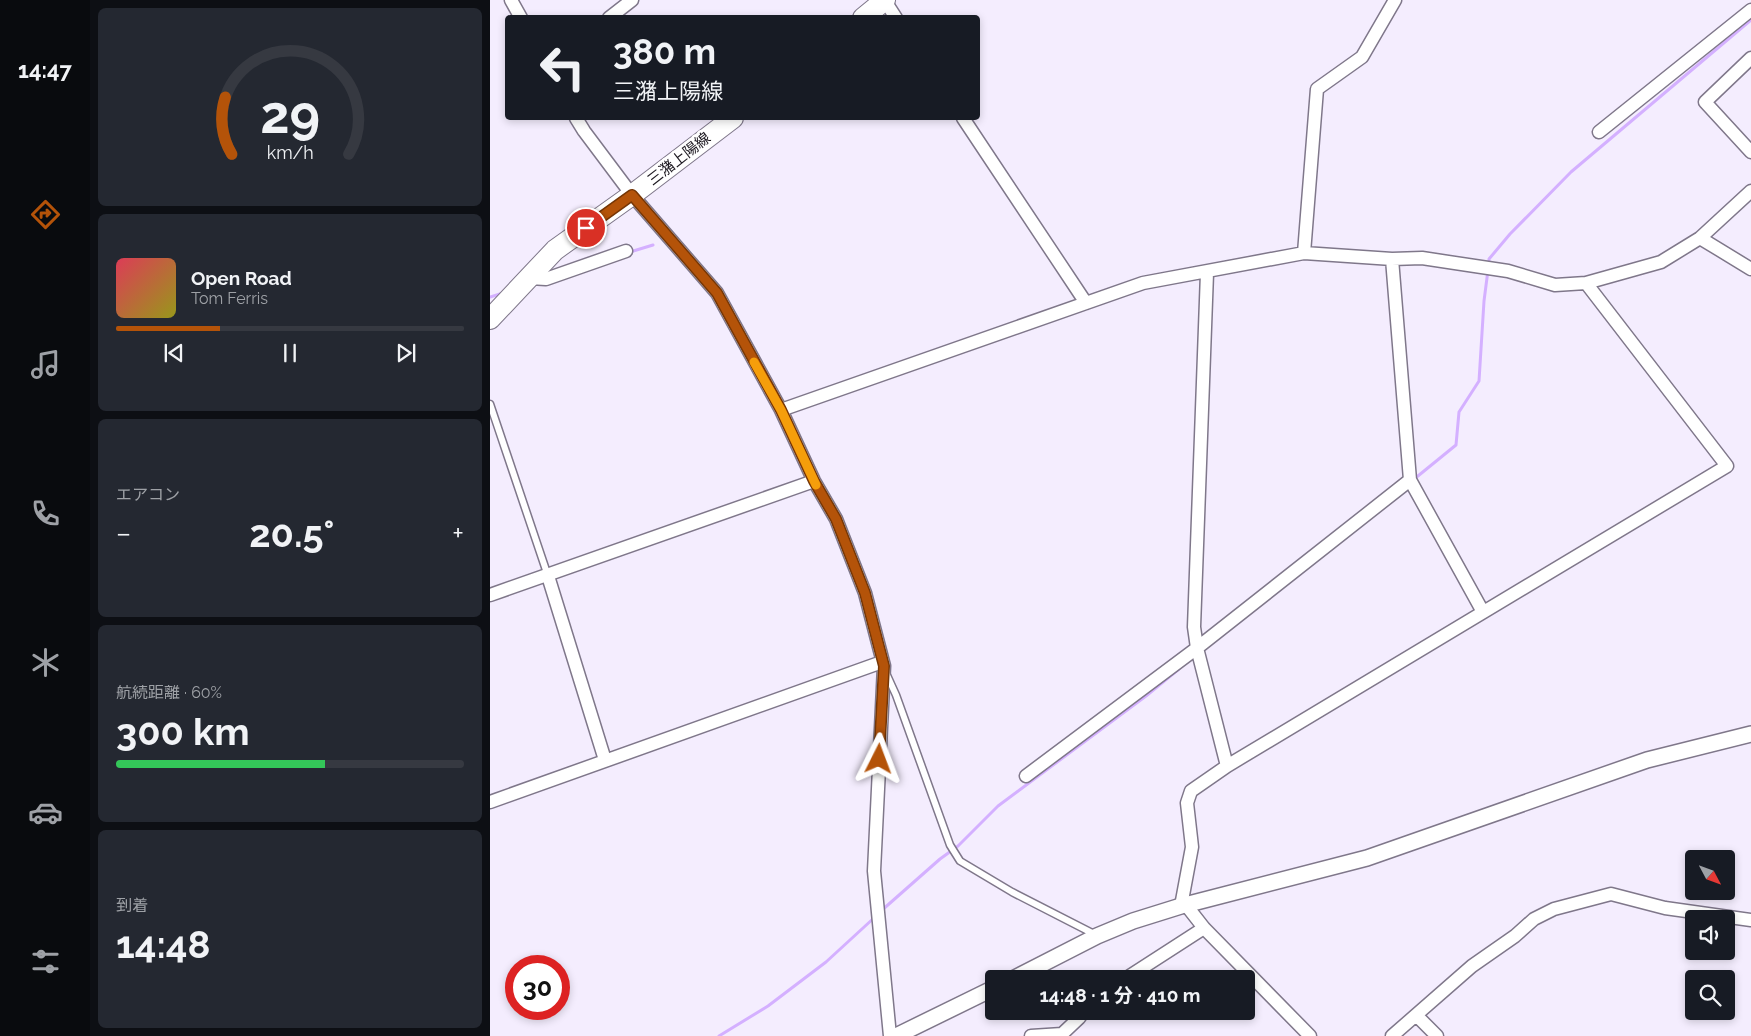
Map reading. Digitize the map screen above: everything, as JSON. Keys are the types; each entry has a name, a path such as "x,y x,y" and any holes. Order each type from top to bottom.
{"main road":[{"path":"867,15 885,0"},
{"name":"三潴上陽線","path":"490,319 555,250 632,195 730,120"}],"street":[{"path":"510,0 519,15"},
{"path":"613,15 632,0"},
{"path":"885,0 894,15"},
{"path":"1304,253 1316,89 1362,58 1395,0"},
{"path":"1599,132 1751,10"},
{"path":"1751,58 1705,102 1751,152"},
{"path":"577,120 632,195 717,293 781,410 814,481 836,519 865,593 883,664 874,871 890,1036"},
{"path":"964,120 1086,303"},
{"path":"781,410 1143,283 1207,273 1304,253 1392,259 1422,258 1508,271 1555,285 1586,283 1661,262 1700,238 1751,191"},
{"path":"1700,238 1751,269"},
{"path":"529,278 546,279 626,251"},
{"path":"1392,259 1410,480 1483,612"},
{"path":"1207,273 1194,627 1197,648 1227,766"},
{"path":"1183,906 1192,847 1188,803 1191,791 1227,766 1727,466 1586,283"},
{"path":"1026,776 1197,648 1410,480"},
{"path":"490,595 814,481"},
{"path":"548,576 605,760"},
{"path":"490,802 605,760 883,664"},
{"path":"1031,970 1097,936 1133,921 1367,858 1647,760 1751,734"},
{"path":"1392,1036 1472,966 1515,936 1534,918 1554,909 1611,894 1665,908 1751,920"},
{"path":"1183,906 1310,1036"},
{"path":"1139,970 1204,928"},
{"path":"896,1036 985,992"},
{"path":"1416,1015 1437,1036"},
{"path":"1031,1036 1062,1034 1077,1020"}],"lane":[{"path":"490,404 548,576"},
{"path":"883,664 896,694 950,845 960,861 1012,892 1097,936"}],"waterway":[{"path":"1489,264 1489,259 1510,234 1571,172 1751,20"},
{"path":"630,252 653,245"},
{"path":"1413,480 1456,445 1459,412 1479,381 1488,270"},
{"path":"490,297 503,293"},
{"path":"881,911 940,859 958,846 998,806 1146,696 1179,669"},
{"path":"719,1036 768,1006 826,962 875,917"}],"slow traffic":[{"path":"754,362 781,410 816,485"}],"route":[{"path":"586,228 632,195 717,293 781,410 814,481 836,519 865,593 884,666 879,759"}]}
